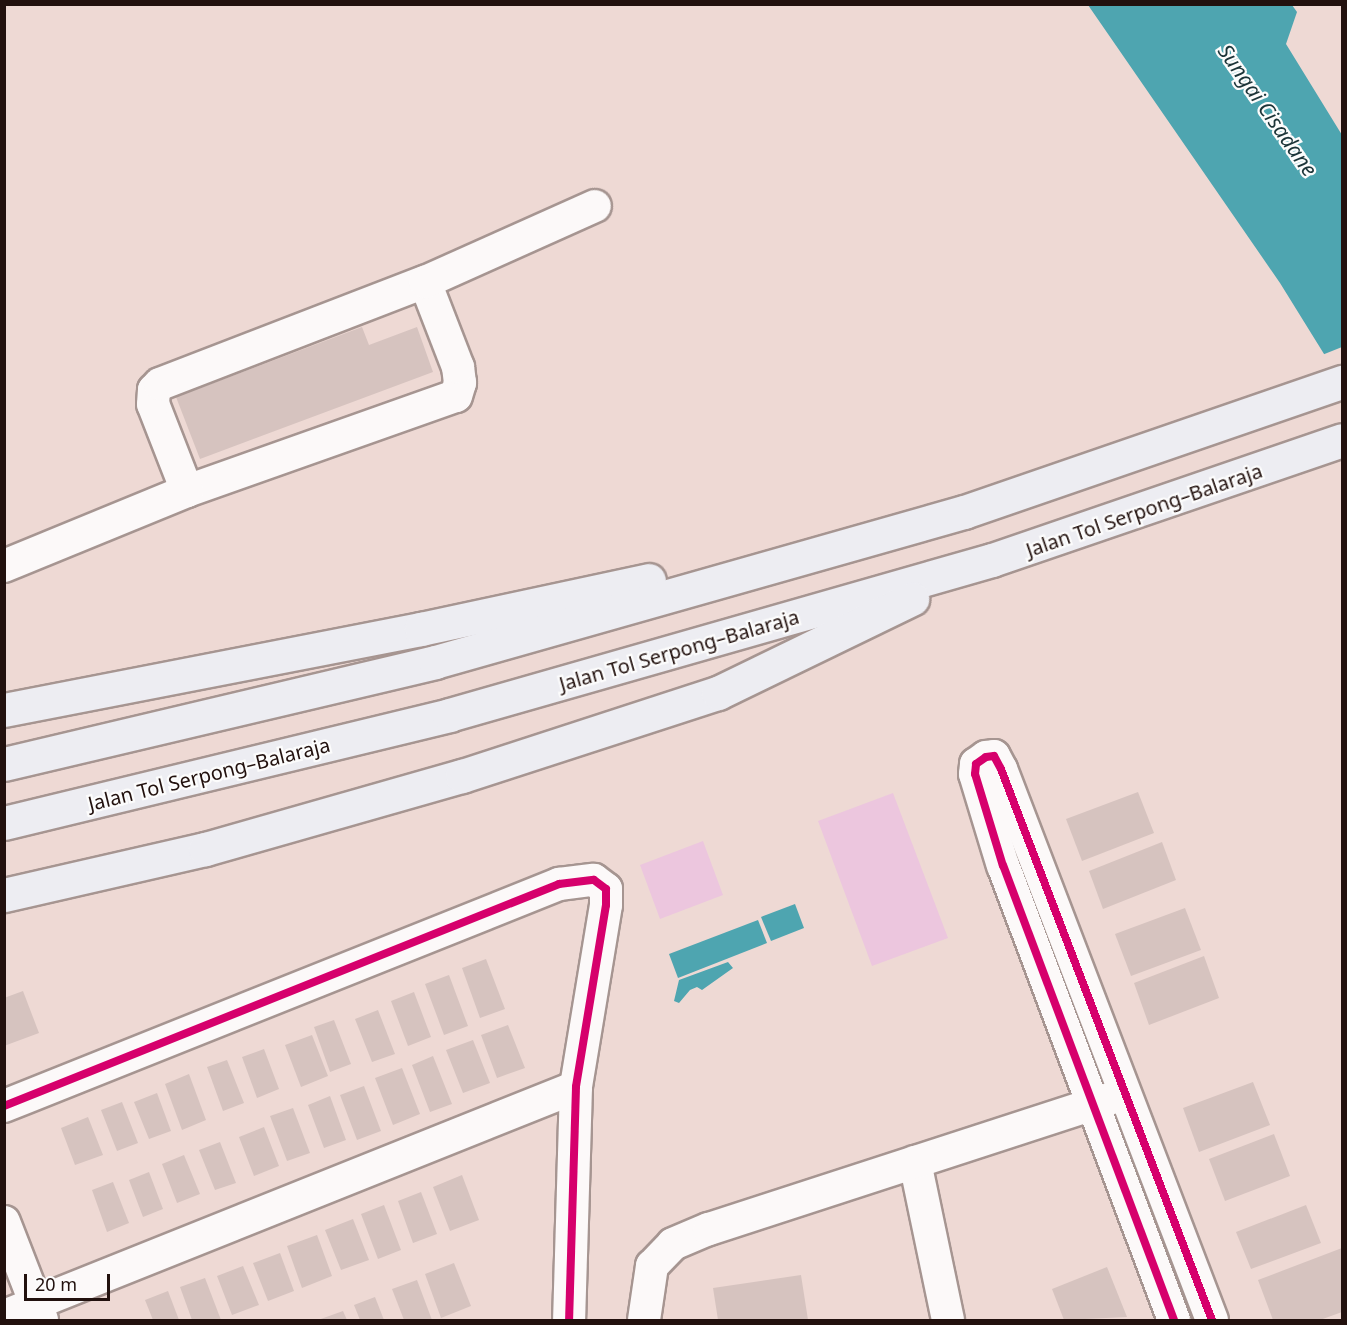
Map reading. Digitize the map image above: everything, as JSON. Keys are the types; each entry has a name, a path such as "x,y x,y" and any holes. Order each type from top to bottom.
{"highway":[{"path":"4,764 435,662 964,512 1342,382"},
{"name":"Jalan Tol Serpong–Balaraja","path":"4,823 449,716 992,560 1342,440"},
{"path":"4,710 421,629 964,512"},
{"path":"4,895 205,849 462,777 718,693 992,560"}],"street":[{"path":"187,491 153,404 154,390 160,384 424,282 595,206"},
{"path":"4,566 187,491 456,396 460,383 458,367 424,282"},
{"path":"994,756 1001,769 1122,1094 1207,1309 1172,1316 1090,1107 980,796 975,766 986,757 994,756"},
{"path":"4,1106 559,884 594,880 606,889 606,905 576,1087 564,1319"},
{"path":"4,1316 39,1312 576,1087"},
{"path":"644,1320 649,1274 655,1259 673,1244 915,1162 1090,1107 1122,1094"},
{"path":"915,1162 948,1320"},
{"path":"4,1222 39,1312"}],"shaded area":[{"path":"893,793 948,938 872,966 818,821"},
{"path":"703,841 723,895 660,919 640,865"}],"water":[{"name":"Sungai Cisadane","path":"1088,5 1292,5 1297,12 1286,44 1342,135 1342,383 1280,283"},
{"path":"795,904 804,928 771,941 761,917"},
{"path":"758,920 767,943 678,978 669,954"},
{"path":"728,962 733,968 702,990 697,987 690,990 679,1003 674,1001 679,980"}],"pier":[{"path":"1342,347 1342,386 1322,355"}],"building":[{"path":"362,327 369,345 417,327 433,372 200,459 176,397"},
{"path":"1138,792 1154,833 1082,861 1066,819"},
{"path":"1162,842 1176,880 1103,909 1089,871"},
{"path":"1185,908 1201,950 1131,976 1115,934"},
{"path":"1204,956 1219,998 1149,1025 1134,983"},
{"path":"486,959 505,1009 480,1018 462,968"},
{"path":"449,975 468,1026 444,1035 425,984"},
{"path":"23,991 39,1033 4,1046 4,998"},
{"path":"414,992 431,1037 408,1046 391,1001"},
{"path":"378,1010 395,1054 372,1062 355,1019"},
{"path":"334,1020 351,1064 330,1072 314,1027"},
{"path":"508,1025 525,1068 497,1078 481,1035"},
{"path":"312,1035 328,1076 301,1087 285,1045"},
{"path":"473,1040 490,1083 463,1093 446,1050"},
{"path":"264,1049 279,1089 257,1098 242,1057"},
{"path":"433,1056 452,1104 430,1112 412,1065"},
{"path":"227,1060 244,1103 223,1111 207,1067"},
{"path":"402,1068 420,1114 393,1125 375,1078"},
{"path":"189,1074 206,1120 182,1130 165,1084"},
{"path":"1253,1082 1270,1125 1199,1152 1183,1108"},
{"path":"364,1086 381,1131 357,1140 340,1095"},
{"path":"157,1093 171,1131 149,1139 134,1102"},
{"path":"330,1096 346,1140 324,1148 308,1105"},
{"path":"122,1102 138,1143 117,1151 101,1110"},
{"path":"293,1108 310,1153 287,1161 270,1116"},
{"path":"88,1117 103,1155 75,1165 61,1128"},
{"path":"264,1127 279,1166 254,1176 239,1137"},
{"path":"1274,1134 1290,1176 1225,1201 1209,1159"},
{"path":"220,1142 236,1183 215,1190 199,1150"},
{"path":"184,1155 200,1194 177,1203 162,1164"},
{"path":"149,1172 163,1209 143,1217 129,1180"},
{"path":"462,1175 479,1220 450,1231 433,1187"},
{"path":"113,1182 129,1223 107,1232 92,1190"},
{"path":"421,1192 437,1234 413,1243 398,1201"},
{"path":"384,1205 401,1250 378,1259 361,1214"},
{"path":"1306,1205 1321,1243 1251,1269 1236,1232"},
{"path":"353,1219 369,1260 341,1270 325,1230"},
{"path":"317,1235 332,1276 302,1288 287,1246"},
{"path":"1342,1248 1342,1312 1320,1320 1273,1320 1258,1280"},
{"path":"280,1253 294,1291 268,1301 253,1263"},
{"path":"454,1263 471,1306 441,1318 425,1274"},
{"path":"243,1266 259,1305 232,1315 217,1276"},
{"path":"1107,1267 1127,1317 1064,1320 1052,1289"},
{"path":"801,1275 808,1320 718,1320 713,1288"},
{"path":"205,1278 221,1320 192,1320 180,1287"},
{"path":"417,1280 432,1320 404,1320 392,1289"},
{"path":"168,1291 179,1320 153,1320 145,1300"},
{"path":"375,1297 384,1320 360,1320 354,1305"},
{"path":"343,1311 347,1320 318,1320"}],"cycle path":[{"path":"1174,1320 1003,866 975,774 976,764 986,757 994,756 1001,769 1212,1320"},
{"path":"4,1106 559,884 594,880 606,889 606,905 576,1087 569,1320"}]}
